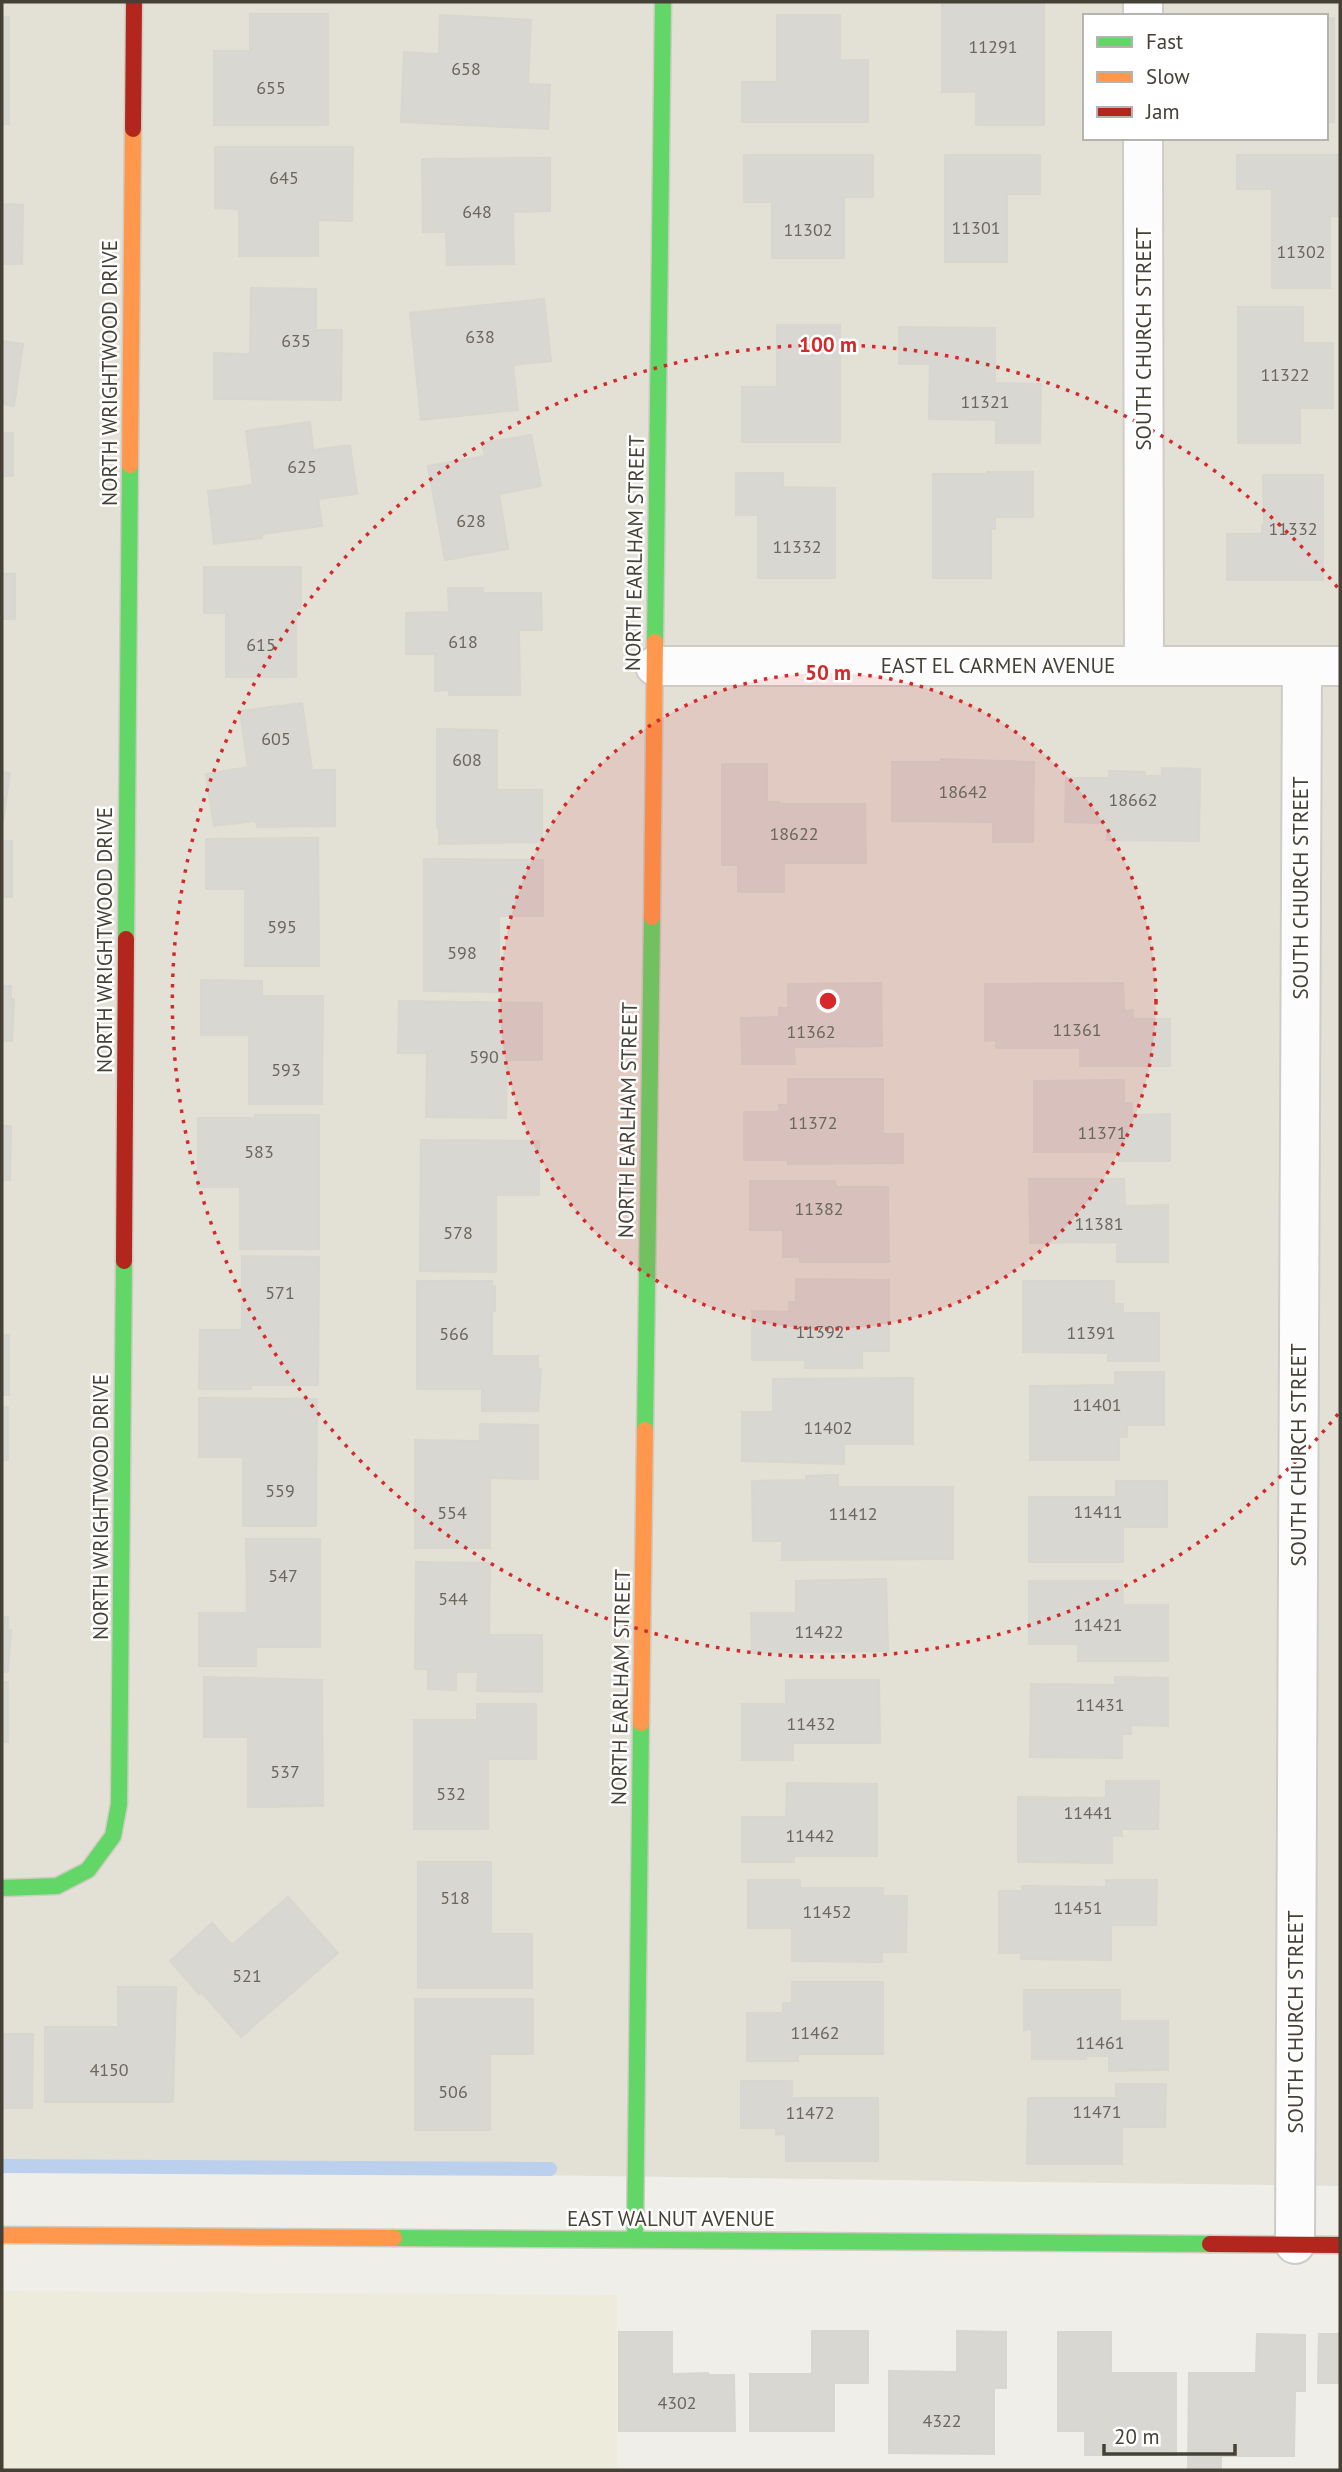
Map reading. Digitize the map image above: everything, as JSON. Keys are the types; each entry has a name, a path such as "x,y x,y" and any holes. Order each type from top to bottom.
{"street":[{"name":"NORTH WRIGHTWOOD DRIVE","path":"2,1888 57,1886 88,1870 113,1836 119,1804 134,2"},
{"name":"NORTH EARLHAM STREET","path":"635,2239 663,2"},
{"name":"SOUTH CHURCH STREET","path":"1143,140 1143,666"},
{"name":"EAST EL CARMEN AVENUE","path":"655,666 1340,666"},
{"name":"SOUTH CHURCH STREET","path":"1296,2244 1301,666"},
{"name":"EAST WALNUT AVENUE","path":"2,2235 1340,2245"}],"shaded area":[{"path":"2,2 1340,2 1340,2186 2,2168"},
{"path":"2,2291 617,2295 617,2470 2,2470"}],"building":[{"path":"942,2 1044,2 1044,125 976,125 976,92 942,92"},
{"path":"250,14 328,14 328,125 214,125 214,51 250,51"},
{"path":"440,15 531,20 528,84 550,85 548,129 401,122 404,52 439,54"},
{"path":"777,15 840,15 840,60 868,60 868,122 742,122 742,82 777,82"},
{"path":"2,17 9,17 9,124 2,124"},
{"path":"1328,18 1334,18 1334,122 1328,122"},
{"path":"215,147 353,147 352,221 318,220 318,256 239,256 239,209 215,208"},
{"path":"744,155 873,155 873,197 844,197 844,258 772,258 772,202 744,202"},
{"path":"945,155 1040,155 1040,194 1007,194 1007,262 945,262"},
{"path":"1237,155 1340,155 1340,216 1330,216 1330,288 1272,288 1272,189 1237,189"},
{"path":"550,158 550,211 513,212 514,264 447,265 446,232 423,232 422,159"},
{"path":"2,204 23,205 22,264 2,264"},
{"path":"251,288 316,289 316,330 342,330 341,400 214,399 214,353 250,354"},
{"path":"544,299 551,361 513,365 518,410 421,420 410,313"},
{"path":"1238,307 1303,307 1303,343 1333,343 1333,408 1300,408 1300,443 1238,443"},
{"path":"777,325 840,325 840,442 742,442 742,387 777,387"},
{"path":"899,327 995,328 995,383 1041,384 1040,443 996,443 996,420 929,419 930,364 899,364"},
{"path":"2,341 23,344 14,406 2,404"},
{"path":"310,422 313,450 350,445 357,494 318,499 322,526 214,544 208,491 253,485 246,431"},
{"path":"2,433 13,433 13,476 2,476"},
{"path":"531,435 541,486 499,494 508,549 445,560 428,466 485,456 482,443"},
{"path":"1033,472 1033,517 995,517 995,529 991,529 991,578 933,578 933,474"},
{"path":"736,473 783,473 783,487 835,488 835,578 758,578 758,515 736,515"},
{"path":"1263,475 1323,475 1323,580 1227,580 1227,534 1262,534"},
{"path":"204,567 301,567 301,608 296,608 296,677 226,677 226,613 204,613"},
{"path":"2,574 15,574 15,619 2,619"},
{"path":"448,588 483,588 483,593 541,593 542,630 519,630 520,695 449,695 449,690 435,691 435,654 406,654 406,613 449,612"},
{"path":"302,703 312,770 335,770 335,826 257,827 256,821 214,826 206,774 248,767 240,711"},
{"path":"437,729 497,730 497,790 542,790 542,842 439,844"},
{"path":"941,759 1034,762 1033,842 993,842 993,822 892,821 892,762 941,762"},
{"path":"722,764 767,764 767,802 865,804 866,863 784,863 784,892 738,892 738,865 722,865"},
{"path":"1162,768 1200,769 1199,841 1107,840 1107,823 1065,822 1066,778 1109,778 1109,771 1145,772 1145,776 1162,776"},
{"path":"2,772 10,773 2,828"},
{"path":"318,838 319,966 245,966 245,889 206,889 206,839"},
{"path":"2,841 12,841 12,897 2,897"},
{"path":"424,859 543,860 543,916 499,916 499,992 424,991"},
{"path":"201,980 262,981 262,996 323,996 322,1104 249,1104 249,1035 201,1035"},
{"path":"881,983 882,1046 794,1047 795,1064 742,1064 741,1018 779,1017 779,1008 788,1008 788,984"},
{"path":"1123,983 1124,1011 1133,1010 1133,1019 1170,1019 1170,1066 1080,1066 1080,1048 996,1048 996,1040 985,1041 985,984"},
{"path":"2,986 11,986 11,999 14,999 12,1041 2,1041"},
{"path":"399,1001 542,1003 542,1060 507,1060 506,1118 426,1117 427,1053 398,1053"},
{"path":"788,1079 883,1079 883,1134 903,1134 903,1163 788,1164 788,1160 744,1160 744,1112 779,1112 779,1105 788,1105"},
{"path":"1124,1080 1124,1103 1132,1103 1132,1115 1170,1114 1170,1161 1119,1161 1119,1152 1034,1152 1034,1081"},
{"path":"255,1115 319,1115 319,1249 240,1249 240,1187 198,1187 198,1118 255,1118"},
{"path":"2,1126 11,1126 10,1180 2,1180"},
{"path":"421,1140 539,1141 539,1195 496,1195 496,1272 420,1271"},
{"path":"1029,1179 1124,1179 1125,1206 1168,1205 1168,1262 1117,1262 1117,1242 1030,1243"},
{"path":"750,1181 835,1181 836,1187 888,1187 889,1262 800,1262 800,1257 783,1257 783,1230 750,1230"},
{"path":"242,1256 319,1257 318,1385 251,1385 251,1389 199,1389 200,1330 242,1330"},
{"path":"796,1279 889,1280 889,1351 862,1351 862,1368 805,1368 805,1360 752,1360 752,1311 789,1312 789,1302 796,1302"},
{"path":"417,1281 492,1281 492,1286 495,1286 495,1311 492,1311 492,1356 538,1356 538,1369 541,1369 538,1411 482,1411 482,1389 417,1389"},
{"path":"1023,1281 1114,1281 1114,1304 1123,1304 1123,1313 1159,1313 1159,1361 1108,1361 1108,1353 1023,1352"},
{"path":"2,1335 9,1335 9,1395 2,1395"},
{"path":"1115,1372 1164,1372 1164,1425 1127,1425 1127,1437 1119,1437 1119,1460 1030,1460 1030,1386 1115,1385"},
{"path":"913,1378 913,1444 844,1444 844,1464 742,1461 742,1412 773,1412 773,1379"},
{"path":"199,1398 317,1399 316,1526 243,1526 243,1457 199,1457"},
{"path":"2,1407 8,1407 8,1460 2,1460"},
{"path":"480,1424 538,1425 538,1479 490,1478 490,1548 415,1548 415,1440 480,1441"},
{"path":"838,1475 838,1487 953,1487 953,1559 782,1560 782,1541 753,1541 752,1481 806,1480 806,1476"},
{"path":"1116,1481 1167,1481 1167,1527 1123,1527 1123,1562 1029,1562 1029,1497 1116,1497"},
{"path":"246,1539 320,1539 320,1647 256,1647 256,1666 199,1666 199,1613 247,1613"},
{"path":"416,1562 490,1563 489,1635 542,1635 542,1692 477,1691 478,1672 456,1672 456,1690 428,1689 428,1669 415,1669"},
{"path":"886,1579 888,1651 752,1653 751,1613 796,1613 796,1581"},
{"path":"1029,1581 1122,1581 1123,1605 1168,1605 1168,1661 1078,1661 1078,1644 1029,1644"},
{"path":"2,1617 8,1617 8,1630 11,1630 8,1672 2,1672"},
{"path":"204,1677 322,1680 323,1806 248,1807 248,1737 204,1737"},
{"path":"1115,1677 1168,1678 1168,1726 1131,1725 1131,1734 1122,1734 1122,1758 1030,1757 1031,1684 1115,1685"},
{"path":"786,1680 879,1680 880,1743 793,1743 793,1760 742,1760 742,1704 786,1704"},
{"path":"2,1682 8,1682 8,1742 2,1742"},
{"path":"477,1704 536,1704 536,1759 488,1759 488,1829 414,1829 414,1720 477,1720"},
{"path":"1106,1781 1159,1781 1158,1829 1122,1829 1122,1836 1112,1836 1112,1863 1018,1862 1018,1797 1106,1798"},
{"path":"787,1783 877,1784 877,1856 794,1856 794,1862 742,1862 742,1817 786,1817"},
{"path":"418,1862 491,1862 491,1934 532,1934 532,1988 418,1988"},
{"path":"748,1880 800,1880 800,1888 883,1888 883,1896 907,1896 906,1952 882,1952 882,1962 792,1961 792,1928 748,1928"},
{"path":"1106,1880 1157,1880 1156,1925 1111,1925 1111,1960 1021,1959 1021,1953 999,1953 999,1891 1022,1891 1022,1886 1106,1887"},
{"path":"288,1897 338,1953 241,2037 170,1961 212,1923 232,1945"},
{"path":"792,1982 883,1982 883,2054 798,2054 798,2061 747,2061 747,2013 783,2013 783,2003 792,2003"},
{"path":"118,1987 176,1987 173,2102 45,2102 45,2027 118,2027"},
{"path":"1024,1990 1120,1990 1120,2021 1168,2021 1168,2070 1109,2071 1109,2056 1086,2056 1086,2059 1032,2059 1032,2029 1024,2030"},
{"path":"415,1999 533,1999 533,2054 490,2054 490,2130 415,2130"},
{"path":"2,2034 33,2034 32,2108 2,2108"},
{"path":"741,2081 792,2081 792,2098 878,2098 878,2161 786,2161 786,2134 776,2135 776,2128 741,2128"},
{"path":"1116,2084 1166,2084 1165,2127 1122,2127 1122,2164 1027,2164 1028,2098 1116,2098"},
{"path":"812,2331 868,2331 868,2383 834,2383 834,2431 750,2431 750,2374 812,2374"},
{"path":"957,2331 1006,2332 1006,2388 994,2388 994,2454 889,2453 889,2371 957,2372"},
{"path":"619,2332 672,2332 672,2374 734,2375 735,2431 619,2431"},
{"path":"1058,2332 1111,2332 1111,2373 1176,2373 1176,2455 1085,2455 1085,2431 1058,2431"},
{"path":"1257,2334 1305,2335 1305,2391 1295,2391 1294,2456 1221,2456 1221,2470 1188,2470 1189,2373 1256,2373"},
{"path":"1319,2334 1340,2334 1340,2383 1318,2383"}],"waterway":[{"path":"2,2166 550,2169"}],"traffic: fast":[{"path":"655,642 663,2"},
{"path":"126,939 130,465"},
{"path":"645,1430 652,917"},
{"path":"2,1888 57,1886 88,1870 113,1836 119,1804 124,1261"},
{"path":"635,2239 641,1723"},
{"path":"394,2238 1210,2244"}],"traffic: slow":[{"path":"130,465 133,129"},
{"path":"652,917 655,642"},
{"path":"641,1723 645,1430"},
{"path":"2,2235 394,2238"}],"traffic: jam":[{"path":"133,129 134,2"},
{"path":"124,1261 126,939"},
{"path":"1210,2244 1340,2245"}]}
